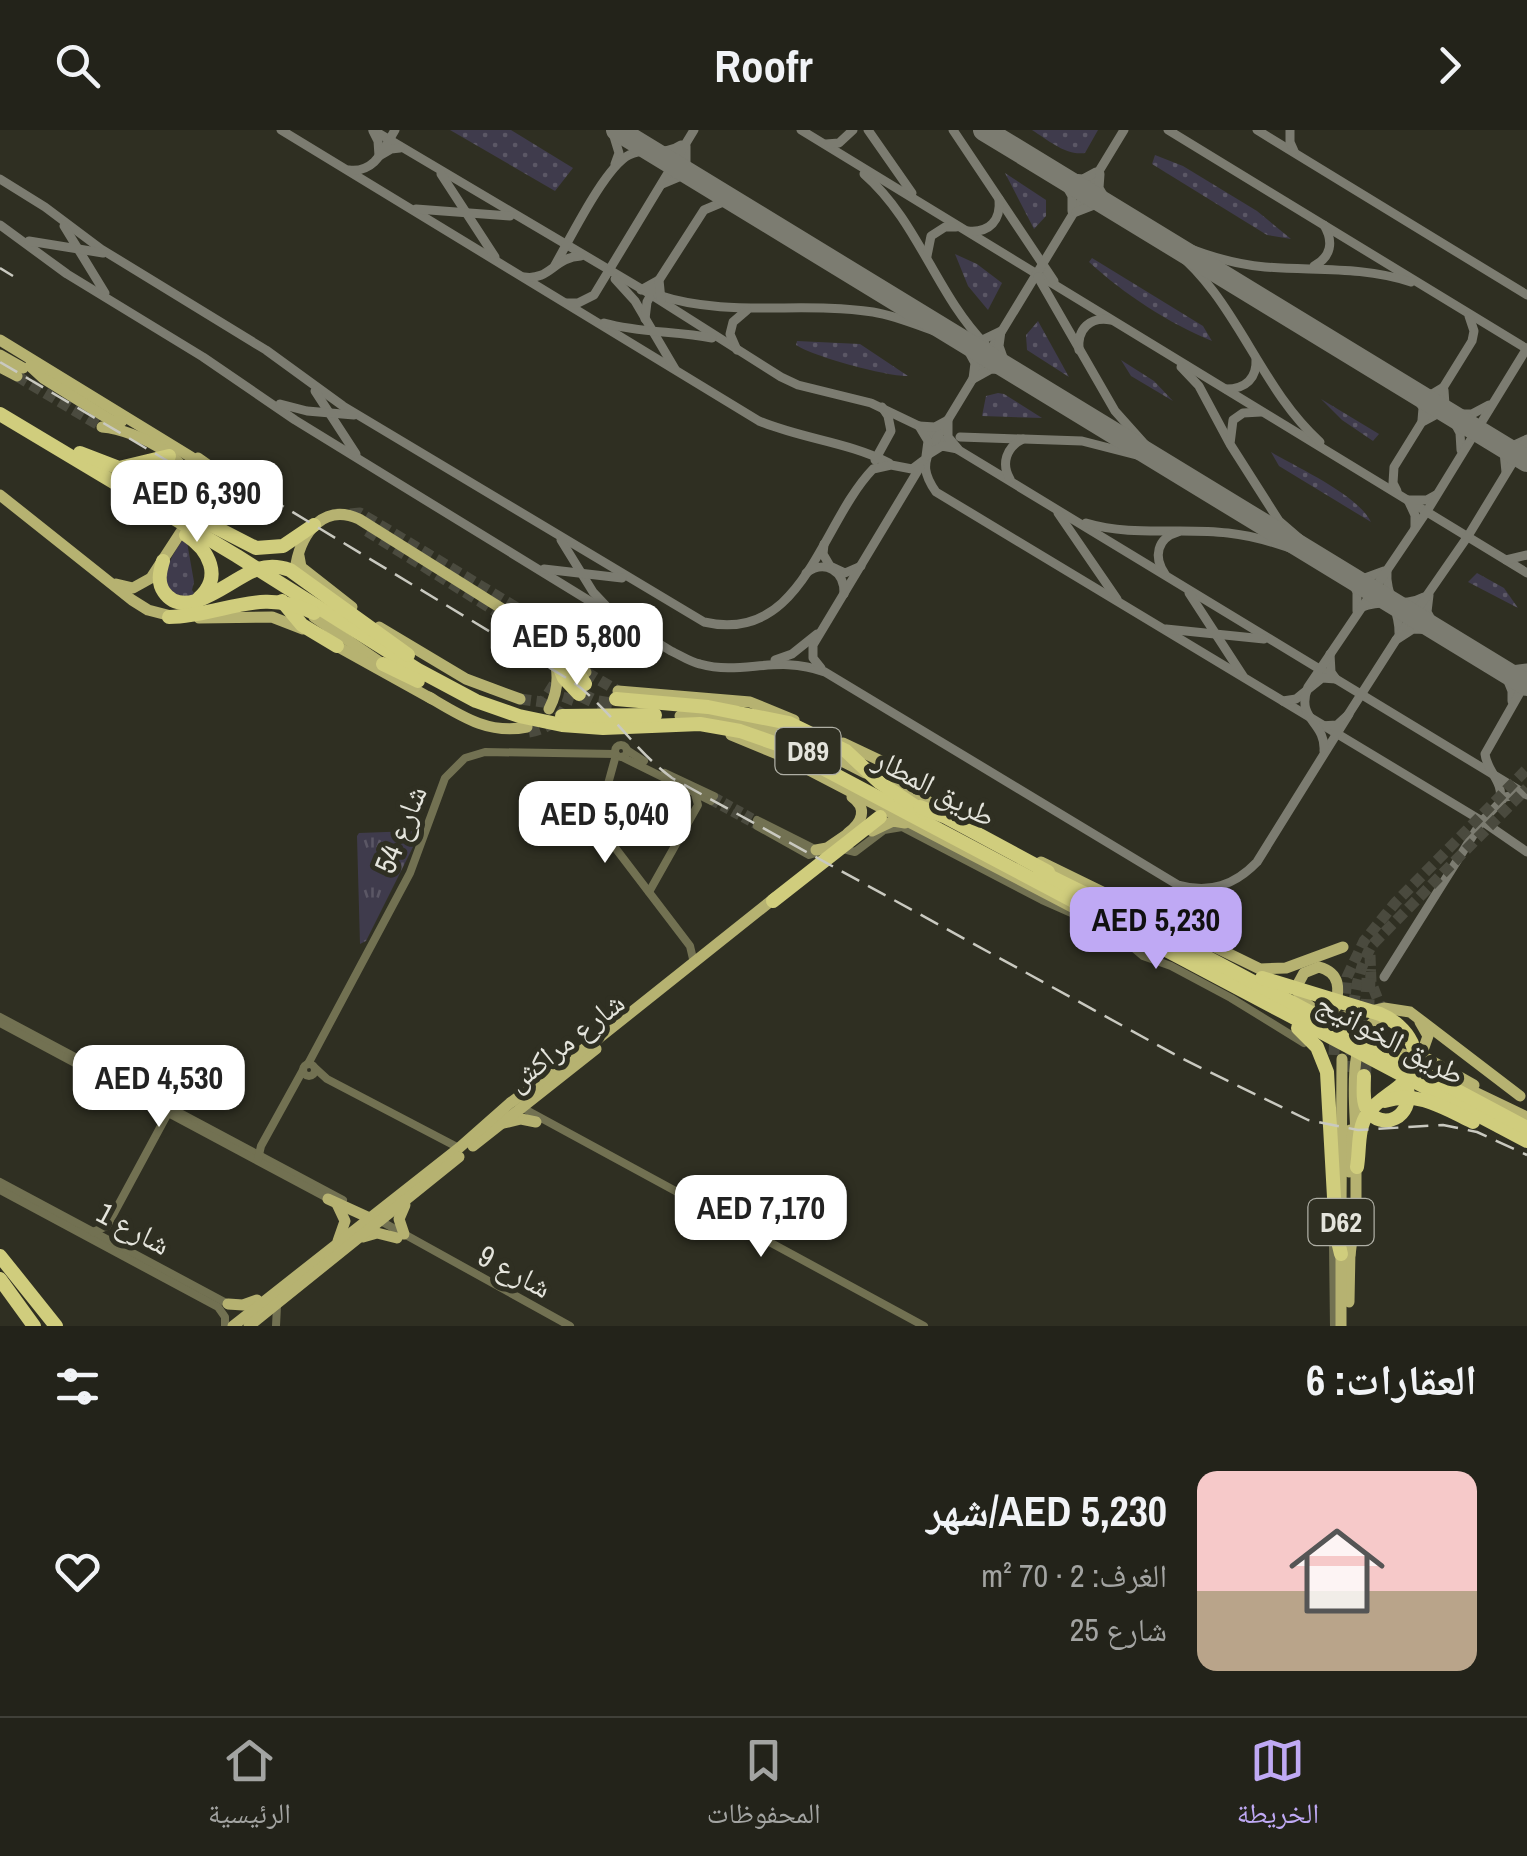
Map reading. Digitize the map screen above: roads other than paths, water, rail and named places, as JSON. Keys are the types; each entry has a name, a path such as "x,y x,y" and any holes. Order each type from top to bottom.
{"highway":[{"name":"طريق المطار","path":"0,404 473,691 535,712 586,718 683,710 780,738 951,834 1065,883 1149,938 1251,977"},
{"name":"طريق المطار","path":"0,414 215,532 418,670 486,705 593,728 680,724 749,734 786,748 1229,984"},
{"path":"49,442 91,475 202,547 211,564 210,584 201,597 188,603"},
{"path":"78,452 120,468 181,456"},
{"path":"128,482 245,545 270,549 287,544 313,522"},
{"path":"215,532 267,582 302,625 340,643"},
{"path":"163,561 160,578 164,592 172,600 188,603 252,571 278,566 297,573 408,655"},
{"path":"169,617 200,614 243,602 282,602 310,611 418,670"},
{"path":"561,663 584,683"},
{"path":"384,664 472,708 523,721 551,716"},
{"path":"616,698 683,710 729,710 781,721 846,751 903,805 773,901"},
{"path":"951,834 1018,850"},
{"path":"1251,977 1372,1010 1404,1028 1414,1050 1412,1070 1360,1119 1357,1167"},
{"name":"طريق الخوانيج","path":"1251,977 1527,1128"},
{"name":"طريق الخوانيج","path":"1229,984 1274,1015 1372,1060 1527,1144"},
{"path":"1274,1015 1313,1042 1326,1065 1336,1228 1346,1255"},
{"path":"1357,1076 1372,1115 1388,1120 1402,1114 1409,1100 1408,1090 1372,1060"},
{"path":"1375,1106 1396,1098 1414,1097 1527,1144"},
{"path":"0,1256 56,1326"},
{"path":"0,1266 44,1326"},
{"path":"0,1280 34,1326"},
{"path":"0,1294 22,1326"}],"main road":[{"path":"0,340 102,412 181,456"},
{"path":"20,352 23,370"},
{"path":"0,355 208,473 208,506 215,532"},
{"path":"0,367 43,378 124,426"},
{"path":"102,412 181,456 211,485"},
{"path":"108,580 126,588 140,586 151,578 211,485 222,478 179,446 198,490 196,507"},
{"path":"0,495 148,610 169,617 272,618 292,623 384,664 432,699"},
{"path":"294,537 313,522 339,513"},
{"path":"520,700 466,678 383,630 304,569 297,558 313,522 335,515 355,517 539,632 561,663"},
{"path":"313,620 340,643 472,721 504,730 528,729"},
{"path":"551,716 561,663 550,632 584,683"},
{"path":"616,698 755,704 894,766 904,774 903,805 908,823"},
{"path":"683,710 739,720 808,744"},
{"path":"729,710 788,731 890,786 903,805"},
{"path":"710,726 767,748 857,800 862,812 860,823 819,854"},
{"path":"810,771 873,802 903,805"},
{"path":"841,788 903,805 1018,850 1260,969 1286,968 1343,947"},
{"path":"819,854 903,805"},
{"name":"شارع مراكش","path":"229,1326 246,1322 903,805"},
{"path":"872,832 893,822 951,834 983,869"},
{"path":"951,834 960,846 1044,890 1083,900 1306,1017 1335,1020 1392,1008 1414,1014 1520,1096"},
{"name":"شارع مراكش","path":"341,1247 359,1238 389,1202 409,1192 459,1148 773,901 819,854"},
{"path":"1336,1008 1338,985 1332,973 1316,968 1301,976 1298,993 1306,1004 1390,1050 1527,1114"},
{"path":"1360,1119 1357,1063 1363,1034 1370,1024 1384,1015 1410,1017 1425,1028 1427,1047 1416,1056 1390,1050"},
{"name":"D62","path":"1338,1057 1348,1326"},
{"path":"1428,1059 1527,1114"},
{"name":"D62","path":"1338,1326 1357,1076"},
{"path":"500,1124 537,1118 533,1107 536,1096"},
{"path":"482,1138 516,1106"},
{"path":"1346,1255 1357,1167"},
{"path":"400,1236 399,1218 409,1192"},
{"path":"338,1202 400,1236"},
{"path":"338,1202 371,1208 389,1202"},
{"path":"338,1202 345,1222 341,1247"},
{"path":"359,1238 377,1233 400,1236"},
{"path":"228,1304 252,1303 282,1293"}],"street":[{"name":"شارع 54","path":"261,1153 310,1070 320,1042 410,873 442,784 453,767 465,758 485,752 618,757"},
{"path":"599,754 639,759 712,799 618,757"},
{"path":"618,757 597,824 690,946 698,951 712,948"},
{"path":"649,892 698,805 695,794"},
{"path":"757,823 809,856 819,854"},
{"path":"847,850 855,852 884,830 902,827 1116,933 1143,956 1274,1015 1308,1046 1321,1067 1324,1083 1338,1326"},
{"path":"642,882 656,881"},
{"path":"1116,933 1149,938 1142,953 1154,961"},
{"path":"690,946 694,964"},
{"path":"0,1020 87,1063 251,1156 261,1153"},
{"path":"0,1020 171,1115 261,1153 338,1202"},
{"path":"52,1051 87,1063"},
{"path":"310,1070 459,1148"},
{"path":"516,1106 924,1326"},
{"path":"99,1238 140,1161 171,1115"},
{"path":"442,1138 444,1160"},
{"path":"261,1153 373,1221"},
{"name":"شارع 1","path":"2,1186 228,1304 246,1322"},
{"name":"شارع 1","path":"2,1186 218,1307 229,1326"},
{"name":"شارع 9","path":"400,1236 570,1326"},
{"path":"276,1326 275,1312 282,1293"}],"tunnel":[{"path":"17,376 102,427"},
{"path":"350,514 360,513 542,623"},
{"path":"367,531 516,624 531,628"},
{"path":"586,672 618,691"},
{"path":"529,732 547,726 561,714 571,679"},
{"path":"520,699 543,702 555,683"},
{"path":"579,694 614,705"},
{"path":"1344,1010 1347,977 1364,941 1396,902 1527,769"},
{"path":"1350,1072 1356,991 1372,945 1527,788"},
{"path":"714,796 757,820"},
{"path":"711,801 757,826"},
{"path":"1370,955 1371,982 1383,1013"},
{"path":"1364,1076 1369,969"},
{"path":"1334,1055 1335,1032"}],"railway":[{"path":"0,268 13,276"},
{"path":"0,362 171,463 271,499 573,682 672,778 1183,1059 1308,1120 1358,1130 1443,1125 1477,1132 1527,1155"}]}
